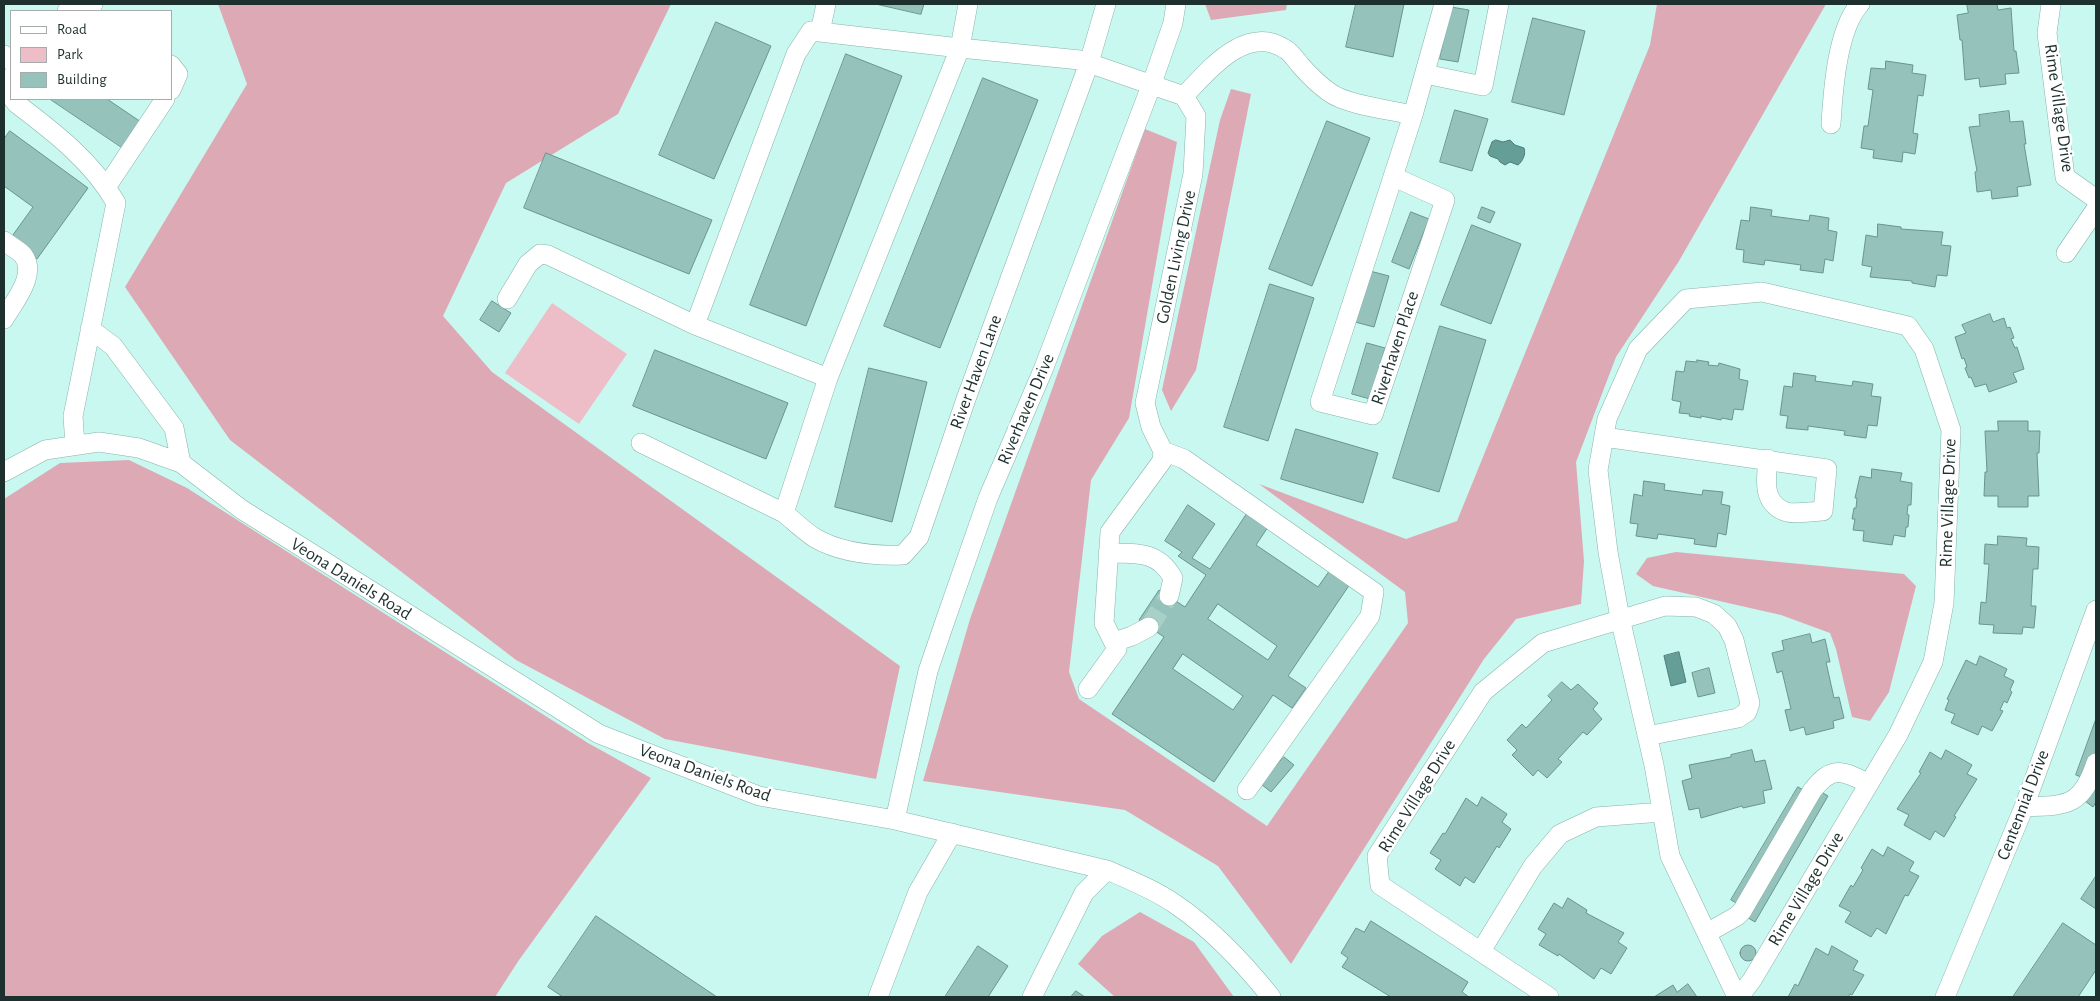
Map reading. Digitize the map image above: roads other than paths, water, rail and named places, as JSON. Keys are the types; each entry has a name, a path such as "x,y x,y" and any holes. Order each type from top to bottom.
{"street":[{"path":"68,10 79,4 91,8"},
{"path":"820,32 826,4"},
{"path":"784,513 828,378 960,48 968,4"},
{"name":"River Haven Lane","path":"641,443 784,513 815,537 840,548 876,556 903,555 918,537 966,399 1089,63 1106,4"},
{"name":"Riverhaven Drive","path":"895,820 928,672 942,627 988,498 1043,370 1151,86 1173,23 1176,4"},
{"name":"Riverhaven Place","path":"1394,177 1445,200 1373,415 1320,402 1414,115 1444,4"},
{"path":"1425,74 1483,86 1499,4"},
{"path":"1831,124 1833,95 1842,39 1860,4"},
{"name":"Rime Village Drive","path":"2051,4 2047,33 2065,177 2096,199"},
{"path":"695,325 796,54 811,31 1080,60 1184,96 1219,59 1248,43 1266,41 1286,49 1306,72 1330,93 1359,104 1414,115"},
{"path":"172,66 178,74 176,83 172,89"},
{"path":"10,78 8,81 8,92 10,94"},
{"name":"Golden Living Drive","path":"1163,451 1151,427 1145,402 1193,174 1196,116 1184,96"},
{"path":"14,100 71,148 107,186 116,203 73,416 75,445"},
{"path":"107,186 164,100"},
{"path":"2066,253 2096,209"},
{"path":"4,241 23,255 28,267 27,278 4,320"},
{"path":"507,299 528,264 540,254 548,255 695,325 828,378"},
{"name":"Rime Village Drive","path":"1762,292 1908,326 1924,349 1951,430 1944,604 1933,662 1898,735 1752,980 1738,997 1670,856 1620,618 1608,552 1598,470 1607,419 1638,349 1686,299 1762,292"},
{"path":"90,329 114,346 174,428 182,463"},
{"path":"1604,437 1768,460"},
{"name":"Veona Daniels Road","path":"4,472 44,450 99,442 139,448 182,463 241,510 599,734 759,796 895,820 1107,870 1137,883 1174,903 1207,928 1241,962 1271,997"},
{"path":"1088,689 1118,649 1104,624 1110,532 1162,461 1163,451 1184,459 1374,592 1370,616 1247,790"},
{"path":"1108,553 1136,552 1158,559 1167,567 1174,578 1169,596"},
{"name":"Rime Village Drive","path":"1549,997 1380,885 1377,856 1483,692 1543,643 1620,618 1665,606 1696,606 1714,614 1727,626 1734,640 1750,703 1747,712 1738,718 1646,736"},
{"name":"Centennial Drive","path":"1945,997 2024,807 2096,610"},
{"path":"1114,642 1132,636 1149,627"},
{"path":"2024,807 2064,805 2078,797 2092,774 2096,763"},
{"path":"1706,933 1738,916 1812,791 1822,778 1836,772 1850,774 1869,784"},
{"path":"1481,952 1533,866 1560,834 1596,816 1662,812"},
{"path":"878,997 918,892 952,833"},
{"path":"1032,997 1084,893 1107,870"}],"water":[{"path":"1496,140 1503,142 1510,140 1515,145 1524,148 1523,159 1518,165 1510,162 1505,165 1498,159 1490,156 1488,153 1492,142"},
{"path":"1679,652 1686,682 1671,686 1664,656"}],"tunnel":[{"path":"1149,627 1169,596"}]}
